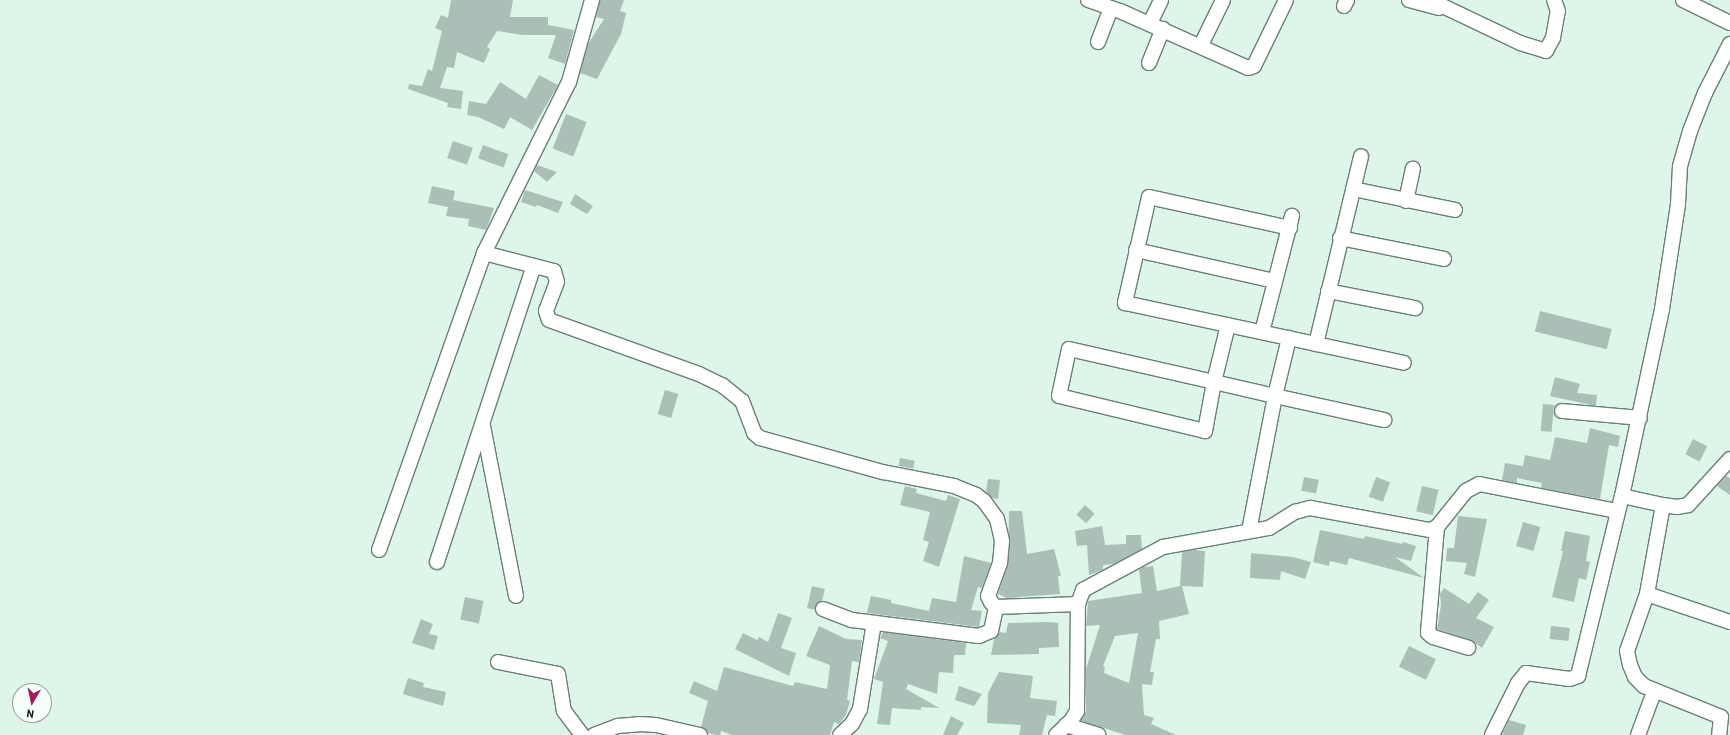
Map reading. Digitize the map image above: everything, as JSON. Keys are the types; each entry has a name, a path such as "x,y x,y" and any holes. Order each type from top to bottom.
{"street":[{"path":"379,550 484,253 569,82 592,0"},
{"path":"1088,0 1150,23 1252,68 1286,0"},
{"path":"1150,23 1161,0"},
{"path":"1201,45 1223,0"},
{"path":"1409,0 1456,12"},
{"path":"1430,0 1520,43 1546,50 1553,38 1558,11 1554,0"},
{"path":"1683,0 1730,23"},
{"path":"1098,42 1112,8"},
{"path":"1149,63 1163,29"},
{"path":"1492,735 1518,683 1526,673 1531,672 1570,679 1578,676 1640,418 1668,275 1680,166 1690,131 1705,93 1730,44"},
{"path":"1316,344 1340,238 1361,156"},
{"path":"1406,201 1413,168"},
{"path":"1353,189 1455,210"},
{"path":"1262,332 1291,222 1149,197 1125,303 1404,363"},
{"path":"1340,238 1444,259"},
{"path":"1136,250 1275,281"},
{"path":"484,253 554,271 558,278 546,311 549,320 699,374 722,385 742,401 754,433 760,438 883,472 954,486 976,495 984,501 997,519 1002,541 1000,563 988,596 990,602 996,607 1078,604"},
{"path":"437,562 534,266"},
{"path":"1328,291 1415,308"},
{"path":"1228,325 1214,382 1205,431 1059,396 1068,349 1214,382 1275,396 1384,420"},
{"path":"1249,532 1275,396 1289,338"},
{"path":"1562,411 1640,418"},
{"path":"482,423 516,596"},
{"path":"1622,496 1677,507 1688,504 1730,459"},
{"path":"1468,648 1433,637 1428,633 1437,527 1466,491 1479,484 1617,511"},
{"path":"1663,505 1647,594 1627,651 1635,677 1654,692 1708,710 1726,722 1719,735"},
{"path":"1056,735 1074,717 1078,702 1078,604 1083,590 1162,547 1269,528 1295,512 1310,508 1419,530 1437,527"},
{"path":"1647,594 1730,622"},
{"path":"823,609 843,617 874,623 982,636 991,631 996,607"},
{"path":"840,735 852,724 860,709 874,623"},
{"path":"498,662 558,674 564,711 582,735"},
{"path":"1638,735 1654,692"},
{"path":"594,735 618,726 639,724 656,725 700,735"},
{"path":"1066,725 1098,735"}],"building":[{"path":"451,0 513,0 510,17 548,17 548,25 574,30 565,64 548,58 556,35 523,35 497,31 487,47 490,49 484,63 457,52 454,68 447,67 440,88 463,91 461,109 447,107 448,103 408,89 409,84 422,86 428,69 432,71 442,31 435,28 441,15 448,18"},
{"path":"600,0 624,0 620,11 626,13 621,34 597,79 580,73 588,44 604,19 596,17"},
{"path":"539,75 558,85 532,130 510,117 504,129 478,117 467,115 469,101 486,104 500,82 526,99"},
{"path":"566,114 587,122 573,156 553,149"},
{"path":"453,141 473,148 467,165 447,158"},
{"path":"483,145 508,154 504,167 478,158"},
{"path":"537,165 557,172 547,182 534,171"},
{"path":"432,186 455,191 453,200 494,208 486,230 468,226 469,219 446,216 448,207 428,203"},
{"path":"525,190 563,202 558,213 537,205 536,207 521,202"},
{"path":"575,194 593,206 587,214 570,204"},
{"path":"1540,311 1612,329 1607,349 1535,331"},
{"path":"1555,377 1580,384 1577,393 1597,395 1596,406 1550,396"},
{"path":"665,390 678,394 671,418 658,414"},
{"path":"1543,404 1554,405 1552,432 1541,431"},
{"path":"1590,428 1620,436 1618,447 1609,445 1600,499 1541,488 1542,483 1517,478 1517,483 1502,480 1505,463 1523,466 1525,455 1550,460 1555,437 1587,443"},
{"path":"1693,439 1707,446 1700,461 1685,454"},
{"path":"900,458 915,461 913,469 898,466"},
{"path":"1726,476 1730,478 1730,495 1717,486"},
{"path":"1304,477 1319,480 1316,494 1301,491"},
{"path":"1376,477 1390,482 1383,502 1369,497"},
{"path":"988,479 1000,480 998,499 992,498 986,492"},
{"path":"905,486 917,489 916,493 946,501 948,495 960,499 939,567 923,561 929,542 923,540 930,512 900,505"},
{"path":"1422,486 1439,490 1433,515 1416,511"},
{"path":"1085,505 1095,514 1086,523 1076,515"},
{"path":"1009,511 1022,511 1027,554 1054,549 1061,576 1058,576 1060,594 1007,598 998,594 1008,564"},
{"path":"1458,516 1487,519 1475,577 1464,574 1467,563 1446,561 1447,548 1454,548"},
{"path":"1523,522 1540,527 1533,551 1516,546"},
{"path":"1102,526 1105,545 1126,544 1126,535 1141,535 1142,549 1114,564 1103,565 1103,570 1089,575 1087,545 1077,546 1075,531"},
{"path":"1320,530 1364,539 1365,536 1402,544 1403,542 1416,546 1411,561 1395,557 1424,578 1349,558 1347,565 1330,561 1329,566 1313,562"},
{"path":"1565,531 1590,536 1586,561 1590,562 1586,580 1579,578 1574,602 1552,597 1563,551 1561,551"},
{"path":"1193,550 1205,551 1203,587 1182,586 1189,614 1159,621 1160,639 1156,639 1150,672 1154,672 1152,685 1142,684 1144,715 1154,718 1151,724 1176,735 1126,735 1081,721 1086,711 1086,669 1100,625 1086,626 1088,601 1142,593 1139,570 1143,567 1153,566 1157,591 1180,586 1182,552","holes":["1138,633 1129,683 1104,673 1105,667 1103,666 1115,636"]},
{"path":"1251,553 1293,557 1311,562 1305,579 1281,571 1280,580 1250,578"},
{"path":"964,556 991,563 982,588 978,587 971,610 982,611 979,627 867,613 871,596 891,600 891,603 929,611 932,598 956,602"},
{"path":"812,586 825,589 822,601 817,603 815,610 807,608"},
{"path":"1444,588 1469,604 1478,592 1489,600 1476,618 1494,627 1482,648 1471,640 1437,629 1441,605 1440,594"},
{"path":"465,597 484,601 479,623 460,619"},
{"path":"778,613 792,618 781,648 796,653 789,676 735,649 743,633 757,640 759,637 768,642"},
{"path":"421,619 433,624 429,634 438,636 434,650 412,643"},
{"path":"1008,623 1058,623 1059,647 1039,648 1039,654 991,655 994,639 999,632 1006,633"},
{"path":"819,626 846,639 862,640 859,662 852,661 847,700 850,701 846,715 839,724 834,722 830,735 732,735 721,731 720,735 716,735 708,733 701,727 708,701 689,693 694,681 717,691 724,667 793,686 795,682 827,689 830,665 806,656"},
{"path":"1551,626 1570,628 1569,641 1550,639"},
{"path":"883,632 966,643 965,655 954,655 953,673 939,672 937,694 908,684 906,689 939,708 921,707 921,710 892,708 890,725 877,724 883,682 874,679 888,641 880,638"},
{"path":"1409,646 1436,659 1426,680 1399,667"},
{"path":"999,672 1033,676 1030,698 1057,701 1055,716 1047,715 1042,735 1019,735 1021,725 987,723 988,693"},
{"path":"408,678 424,683 423,687 446,692 443,706 403,694"},
{"path":"959,686 982,694 974,706 955,700"},
{"path":"951,716 964,723 957,735 943,735"},
{"path":"1509,720 1526,725 1523,735 1502,735"}]}
